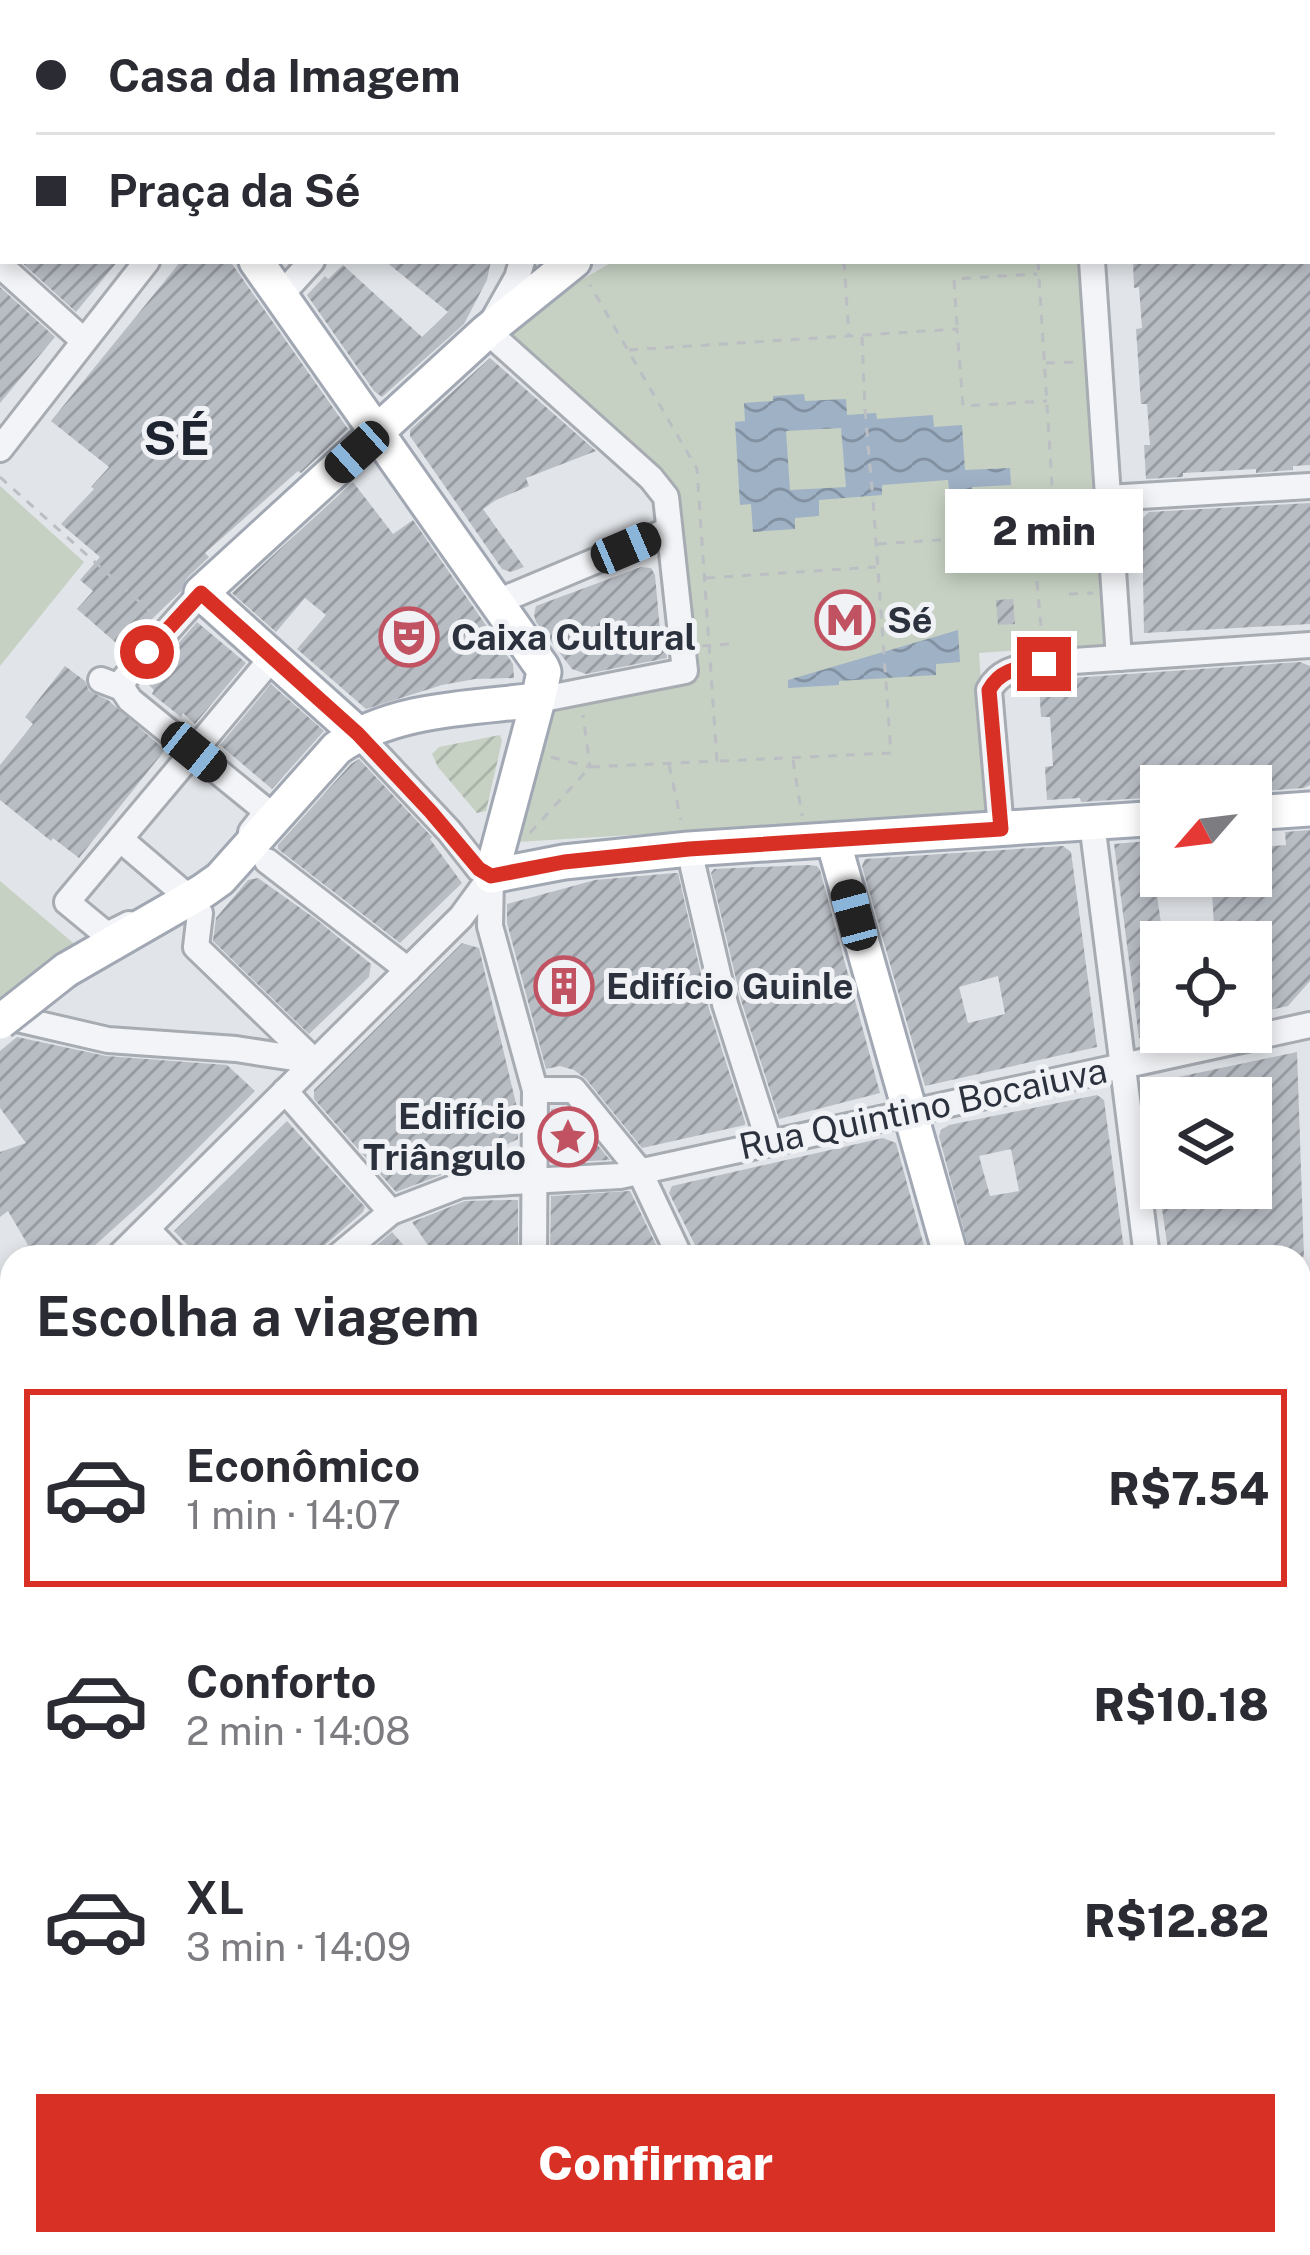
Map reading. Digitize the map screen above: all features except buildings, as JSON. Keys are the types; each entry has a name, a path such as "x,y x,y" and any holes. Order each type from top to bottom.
{"main road":[{"path":"258,264 542,667 538,700 491,876 564,862 818,835 1140,820"},
{"path":"358,734 201,593 487,331 579,269"},
{"path":"0,1019 66,970 220,879 337,748 358,734 436,712 538,700"},
{"path":"1272,812 1310,809"},
{"path":"818,835 948,1245"}],"street":[{"path":"0,449 145,264"},
{"path":"281,296 309,264"},
{"path":"521,264 487,331 651,478 666,497 683,659 580,692 538,700"},
{"path":"1092,264 1118,658"},
{"path":"0,265 84,341"},
{"path":"1107,498 1310,486"},
{"path":"497,602 669,530"},
{"path":"201,593 125,677 111,684 130,700 194,752 241,790 266,813 230,859 187,892 107,935 67,902 194,752 272,658"},
{"path":"1001,829 989,690 1004,671 1310,645"},
{"path":"358,734 479,869 491,876"},
{"path":"1092,823 1145,1245"},
{"path":"120,839 182,891"},
{"path":"268,861 408,970"},
{"path":"693,867 725,1004 769,1142"},
{"path":"130,1245 461,917 491,876"},
{"path":"491,876 490,926 535,1090 534,1245"},
{"path":"200,913 196,947 314,1061"},
{"path":"0,1019 108,1040 236,1048 314,1061"},
{"name":"Rua Quintino Bocaiuva","path":"351,1245 391,1212 461,1185 620,1176 1310,1025"},
{"path":"535,1090 574,1090 638,1170 674,1245"},
{"path":"285,1091 391,1212"},
{"path":"147,1228 163,1245"}],"path":[{"path":"844,264 849,336"},
{"path":"1038,264 1053,501"},
{"path":"579,269 697,470 717,761"},
{"path":"1039,274 954,279 963,406 1047,401"},
{"path":"627,350 958,329"},
{"path":"551,757 590,767 891,753 862,335"},
{"path":"1044,364 1098,360"},
{"path":"0,477 145,606"},
{"path":"1044,664 1030,503 1107,498"},
{"path":"877,544 1033,534"},
{"path":"704,578 878,567"},
{"path":"1069,594 1113,592"},
{"path":"683,659 709,646 730,644"},
{"path":"522,842 590,767 580,692"},
{"path":"793,758 818,835"},
{"path":"668,764 680,817"}],"green space":[{"path":"609,264 1082,264 1107,644 979,653 990,813 517,842 544,711 698,680 676,491 507,333 554,296"},
{"path":"0,486 84,562 0,666"},
{"path":"500,735 486,811 477,813 432,754 439,747"},
{"path":"0,881 78,947 51,960 0,999"}],"water":[{"path":"804,394 805,401 846,399 847,415 876,413 877,419 933,415 934,427 962,425 965,470 1010,468 1011,485 972,487 972,497 950,498 948,480 882,485 882,495 819,500 819,516 795,518 795,529 753,532 751,504 740,505 735,422 745,421 744,403 773,401 773,396","holes":["841,428 846,487 790,490 786,431"]},
{"path":"958,630 960,662 936,664 936,675 788,688 788,680"}],"place":[{"name":"Sé","path":"845,620"},
{"name":"Caixa Cultural","path":"409,637"},
{"name":"Edifício Guinle","path":"564,986"},
{"name":"Edifício Triângulo","path":"568,1137"}],"district":[{"name":"SÉ","path":"178,437"}],"route":[{"path":"147,652 201,593 358,734 479,869 491,876 564,862 689,849 1001,829 989,690 1004,671 1044,664"}]}
